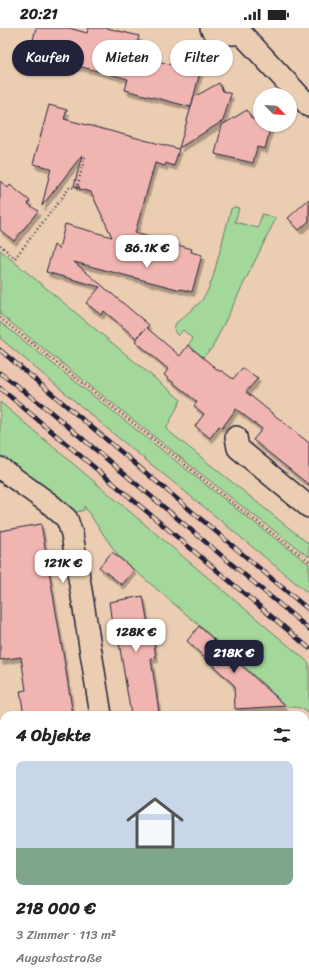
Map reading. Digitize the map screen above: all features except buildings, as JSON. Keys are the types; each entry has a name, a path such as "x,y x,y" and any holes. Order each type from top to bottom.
{"street":[{"path":"211,28 217,34 242,34 309,106"},
{"path":"236,437 238,448 309,506"},
{"path":"0,468 50,504 67,519 72,534 100,711"}],"path":[{"path":"0,245 15,258 70,187 77,188 85,156"},
{"path":"0,318 230,501 309,561"}],"shaded area":[{"path":"0,338 309,595 309,663 0,401"}],"green space":[{"path":"234,207 239,208 235,222 258,228 262,214 276,218 212,348 203,357 188,345 193,339 183,330 178,336 174,330 176,323 202,300 208,290 213,277 231,209"},
{"path":"0,250 181,400 166,429 309,544 309,557 239,504 0,314"},
{"path":"0,322 239,511 309,564 309,594 115,435 0,338"},
{"path":"0,402 309,663 309,711 288,707 200,626 119,557 84,506 84,510 73,513 0,458"}],"railway":[{"path":"0,350 309,610"},
{"path":"0,373 46,408 309,629"},
{"path":"0,388 309,648"}]}
